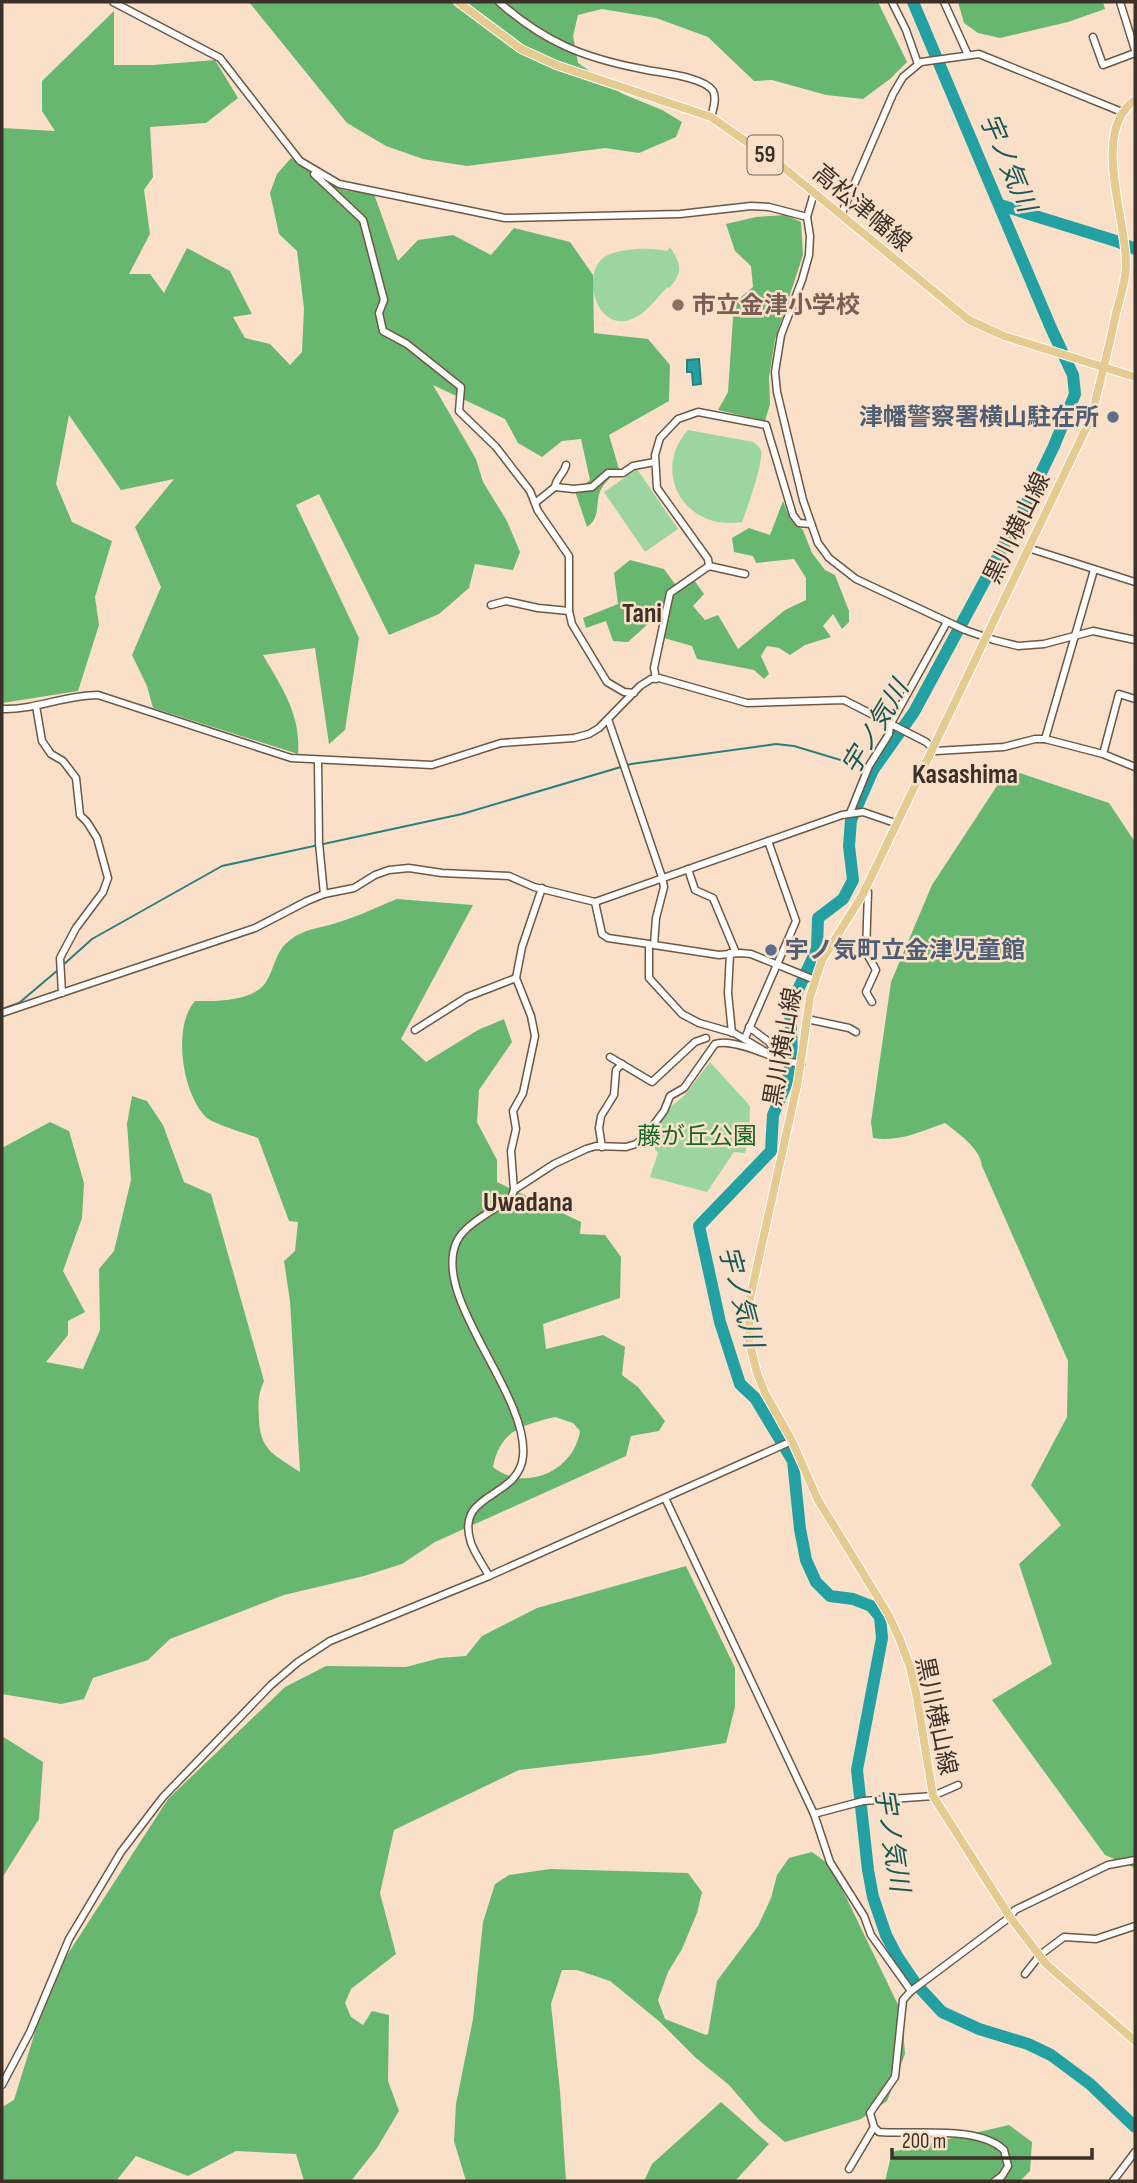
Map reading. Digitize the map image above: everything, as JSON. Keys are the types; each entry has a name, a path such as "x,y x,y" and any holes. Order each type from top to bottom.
{"main road":[{"name":"高松津幡線","path":"458,2 521,49 556,65 711,117 784,168 969,320 1004,337 1135,377"},
{"path":"1122,113 1135,100"},
{"name":"黒川横山線","path":"1122,113 1115,137 1112,164 1126,265 1105,367 1091,418 865,889 808,978 807,1019 799,1064 750,1298 749,1341 765,1393 818,1500 888,1614 900,1640 915,1688 933,1796 1010,1917 1046,1964 1135,2041"}],"street":[{"path":"113,2 220,58 300,161 363,219 384,300 379,313 383,331 407,344 461,387 459,411 496,447 530,491 549,529 569,556 569,611 580,638 607,682 624,692 634,693"},
{"path":"499,2 534,31 576,53 622,66 695,80 713,92 715,100 711,117"},
{"path":"892,2 919,63"},
{"path":"944,2 965,56"},
{"path":"1093,37 1103,65 1135,51 1120,2"},
{"path":"841,215 893,94 903,77 919,63 979,54 1122,113"},
{"path":"308,167 339,184 505,218 680,214 751,206 769,207 807,217"},
{"path":"814,193 807,217 810,236 808,255 802,280 781,335 775,372 810,524 818,543 829,558 856,579 965,631 1018,646 1044,644 1093,631 1135,640"},
{"path":"709,566 708,559 657,488 655,462 660,438 671,425 685,415 698,412 764,424 770,433 793,515 799,523 810,524"},
{"path":"535,503 555,487 574,489 592,486 607,473 623,472 655,462"},
{"path":"555,487 555,482 564,472 566,465"},
{"path":"1028,548 1135,582"},
{"path":"656,679 654,668 670,593 709,566 745,574"},
{"path":"1045,739 1094,570"},
{"path":"491,605 506,601 569,611"},
{"path":"850,813 868,768 893,727 947,622"},
{"path":"2,709 15,710 77,695 98,695 291,758 432,765 501,743 582,737 594,732 645,683 663,678 726,699 747,703 844,700 926,742 936,751 1004,747 1045,739 1103,754 1135,767"},
{"path":"1103,754 1119,694 1135,699"},
{"path":"36,706 43,741 51,754 62,761 76,778 80,815 97,838 107,878 103,892 76,928 60,958 62,993"},
{"path":"608,719 662,877 664,887 656,918 654,945 719,955 751,954 808,978"},
{"path":"317,761 319,845 324,894"},
{"path":"2,1013 256,928 324,894 354,888 389,870 409,868 442,873 509,876 595,902 850,813 863,812 895,823"},
{"path":"745,1038 796,921 768,841"},
{"path":"688,869 695,890 713,898 733,953 728,993 732,1032"},
{"path":"489,1576 471,1545 468,1524 474,1507 515,1477 523,1456 522,1438 509,1398 467,1316 453,1273 453,1260 457,1241 467,1228 511,1198 514,1190 511,1151 516,1129 513,1111 523,1093 535,1036 531,1016 516,978 522,947 542,888"},
{"path":"865,889 868,892 866,952 876,970 866,992 872,1002"},
{"path":"595,902 602,934 608,938 649,944 649,978 682,1014 745,1038 773,1057"},
{"path":"415,1030 467,997 516,978"},
{"path":"807,1019 856,1032"},
{"path":"706,1038 708,1026"},
{"path":"749,1027 769,1042 785,1061"},
{"path":"706,1038 715,1044"},
{"path":"610,1057 652,1082 695,1042 706,1038"},
{"path":"514,1190 554,1164 586,1149 636,1144 664,1111 670,1096 684,1088 715,1044 721,1042 799,1064"},
{"path":"602,1147 599,1128 601,1116 614,1095 616,1070 622,1064"},
{"path":"2,2085 30,2032 75,1928 121,1852 163,1797 271,1685 298,1662 330,1641 489,1576 790,1442"},
{"path":"665,1498 814,1814 830,1862 864,1916 871,1935 911,1991"},
{"path":"814,1814 860,1802 933,1796 958,1785"},
{"path":"995,2181 1002,2176 1007,2166 1007,2157 1004,2150 993,2142 953,2134 879,2132 874,2127 870,2113 895,2077 903,2000 911,1991 1010,1917 1014,1910 1108,1865 1135,1860"},
{"path":"1026,1974 1040,1955 1064,1937 1096,1939 1135,1926"},
{"path":"849,2169 874,2127"},
{"path":"1113,2181 1135,2152"}],"green space":[{"path":"249,2 878,2 907,62 863,99 826,95 772,80 754,81 708,37 656,18 602,9 578,15 573,36 578,63 623,94 662,110 682,122 676,137 639,153 605,148 467,166 423,159 386,146 347,123"},
{"path":"958,2 1103,2 1105,9 1068,22 1000,38 978,33 964,23"},
{"path":"114,11 114,65 215,60 238,98 206,123 150,127 153,177 144,190 150,234 129,274 150,274 164,293 187,248 230,271 252,314 233,317 245,338 270,344 290,365 302,352 304,308 297,251 279,234 270,193 277,174 291,158 343,190 374,194 398,261 418,240 453,235 491,255 514,228 570,242 593,275 594,333 648,339 670,365 669,401 609,435 619,469 600,491 595,518 587,527 575,491 590,480 581,439 562,441 542,457 518,443 505,419 433,385 476,459 483,482 507,521 520,552 513,570 475,564 469,588 439,614 389,635 319,494 296,505 359,638 345,730 329,744 315,648 263,655 289,702 296,726 298,754 153,708 147,686 132,655 161,587 135,527 174,479 121,490 69,415 56,484 72,522 112,541 95,597 99,625 78,691 2,703 2,128 55,131 42,111 42,81"},
{"path":"785,215 801,222 803,255 775,340 769,377 770,404 765,421 718,410 728,392 734,303 753,287 751,266 735,251 726,224 756,217"},
{"path":"670,247 677,259 679,273 669,288 636,317 623,321 613,320 604,314 594,293 593,281 600,261 605,256 622,251 667,251"},
{"path":"688,430 753,442 761,450 758,474 742,522 722,523 705,518 690,509 680,496 674,481 673,464 677,447"},
{"path":"637,469 678,529 645,552 604,492"},
{"path":"783,501 790,519 803,530 812,553 825,570 835,575 849,611 849,622 842,629 833,614 823,626 831,637 805,645 790,655 779,648 767,646 761,656 769,674 764,679 754,670 697,659 692,646 664,638 669,616 661,612 628,642 613,641 606,621 586,628 583,618 618,604 614,573 630,560 664,569 675,584 687,586 694,580 704,594 693,606 705,620 718,615 738,649 785,610 806,600 806,578 794,559 756,563 753,556 734,552 732,538 749,528 770,535"},
{"path":"1008,769 1109,803 1135,842 1135,1868 1105,1855 992,1700 1052,1664 1019,1564 1061,1525 1031,1485 1067,1417 1068,1361 973,1147 945,1123 909,1135 883,1139 873,1138 871,1122 891,982 932,885"},
{"path":"397,899 473,905 401,1039 426,1062 478,1030 504,1019 512,1042 479,1090 477,1122 497,1160 497,1182 581,1222 580,1234 605,1235 621,1257 620,1298 543,1324 546,1349 603,1335 625,1347 622,1375 638,1387 665,1421 659,1431 631,1436 626,1456 435,1542 402,1564 284,1595 170,1639 148,1660 93,1678 84,1699 61,1704 2,1694 2,1148 50,1122 69,1131 84,1183 82,1218 63,1271 85,1312 68,1321 68,1335 46,1362 83,1369 100,1330 99,1269 114,1251 131,1180 127,1124 132,1096 147,1101 163,1125 184,1182 211,1194 264,1381 259,1404 262,1438 270,1451 300,1472 290,1301 284,1261 295,1251 298,1222 289,1221 258,1138 207,1118 198,1107 191,1094 183,1060 184,1027 188,1012 195,1001 233,999 260,989 269,977 281,949 295,936 352,918","holes":["555,1417 573,1423 580,1431 576,1445 558,1467 546,1474 519,1478 506,1475 493,1467 501,1445 515,1431"]},
{"name":"藤が丘公園","path":"710,1062 750,1106 749,1138 745,1153 734,1152 707,1192 650,1177 658,1153 646,1135 670,1107 684,1096"},
{"path":"686,1566 735,1668 735,1707 726,1743 519,1770 394,1830 380,1893 396,1954 351,1989 345,2003 351,2017 363,2025 372,2011 389,2015 388,2081 399,2111 377,2148 351,2181 304,2181 296,2154 236,2151 188,2176 136,2156 116,2181 2,2181 2,2107 14,2100 51,1980 168,1799 285,1687 326,1666 406,1667 440,1658 466,1656 482,1636 537,1608"},
{"path":"2,1736 43,1762 39,1819 2,1878"},
{"path":"812,1852 831,1866 902,2013 905,2054 887,2101 861,2119 785,2142 760,2121 729,2085 610,1981 577,1970 562,1970 551,2004 566,2181 466,2181 454,2141 456,2104 473,2019 483,1922 495,1884 509,1875 550,1869 688,1873 702,1892 697,1913 682,1949 668,1972 658,2000 665,2019 706,2035 717,1981 758,1926 771,1898 777,1875 789,1858"},
{"path":"721,2102 769,2144 735,2181 644,2181 652,2164"},
{"path":"1009,2125 1032,2142 1030,2171 1020,2181 885,2181 892,2152"}],"water":[{"path":"699,359 701,384 693,385 692,372 687,372 687,360"}],"waterway":[{"name":"宇ノ気川","path":"913,2 1073,375 1075,394 1024,508 914,712 873,770 851,820 849,846 853,880 843,899 818,918 817,949 790,1007 792,1053 788,1080 773,1115 771,1151 699,1226 720,1322 740,1384 755,1398 793,1461 800,1529 806,1560 816,1582 830,1596 853,1599 871,1606 880,1617 882,1638 857,1770 868,1870 873,1897 886,1935 916,1984 942,2012 979,2029 1028,2044 1051,2055 1090,2084 1135,2127"},
{"path":"1000,205 1135,249"},
{"path":"62,966 92,939 222,866 462,814 631,764 776,744 794,746 867,768"},
{"path":"2,1009 19,1003 58,970"}],"place":[{"name":"市立金津小学校","path":"678,305"},
{"name":"津幡警察署横山駐在所","path":"1113,417"},
{"name":"宇ノ気町立金津児童館","path":"771,950"}],"district":[{"name":"Tani","path":"642,613"},
{"name":"Kasashima","path":"965,774"},
{"name":"Uwadana","path":"528,1202"}]}
